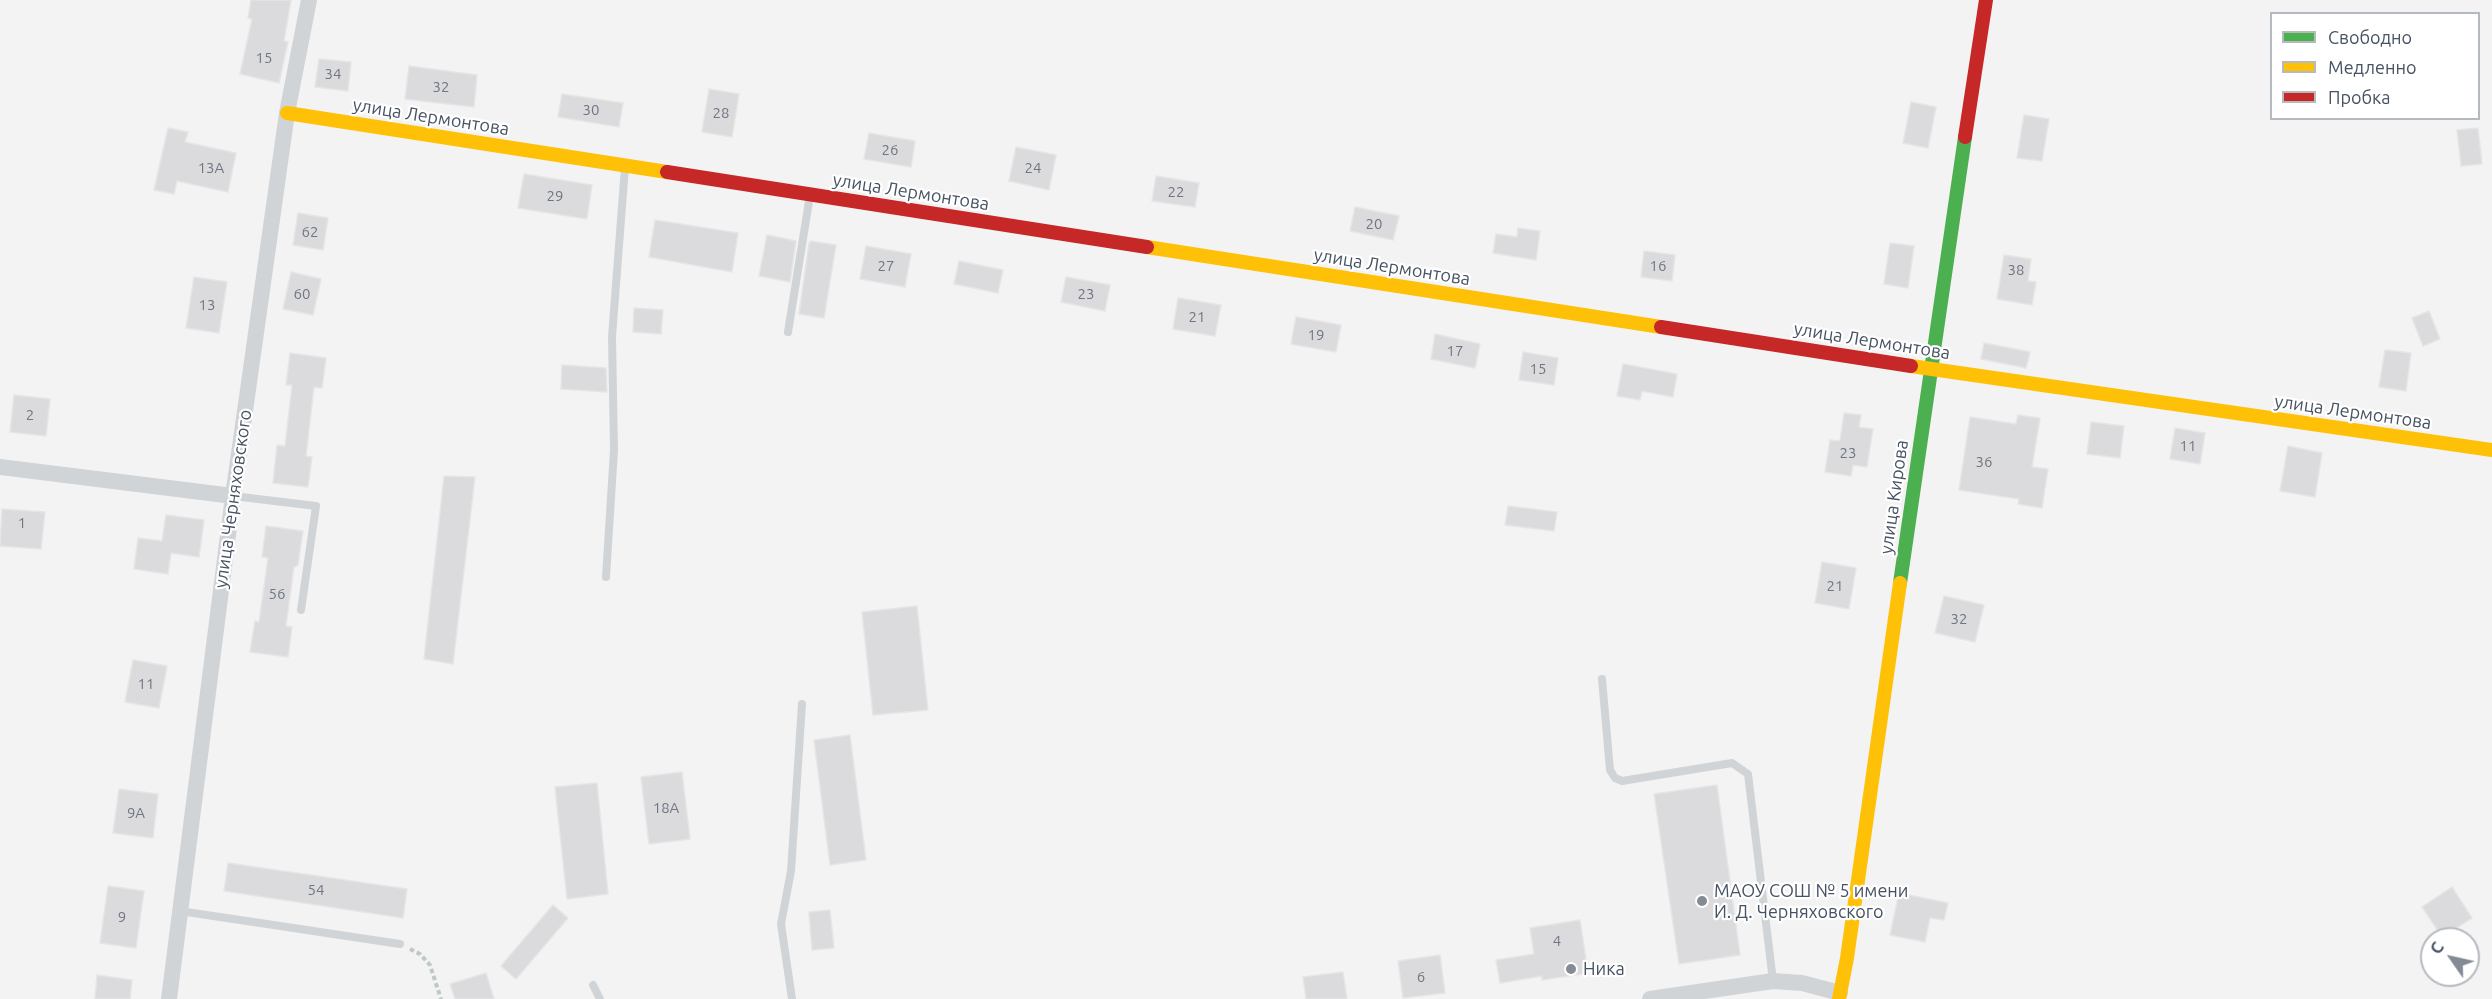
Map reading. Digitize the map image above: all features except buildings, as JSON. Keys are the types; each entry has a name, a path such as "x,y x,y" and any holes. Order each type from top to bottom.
{"street":[{"name":"улица Черняховского","path":"169,999 233,496 287,113 309,0"},
{"name":"улица Кирова","path":"1839,996 1847,958 1930,369 1986,0"},
{"name":"улица Лермонтова","path":"287,113 1930,369 2492,450"},
{"path":"0,467 233,496"},
{"path":"1650,999 1773,981 1802,983 1839,996"}],"lane":[{"path":"606,578 614,450 612,337 625,166"},
{"path":"788,332 810,195"},
{"path":"233,496 316,506 300,610"},
{"path":"1602,679 1610,770 1615,778 1622,781 1732,764 1748,774 1773,981"},
{"path":"792,999 782,924 790,871 802,704"},
{"path":"180,911 400,944"},
{"path":"593,985 600,999"}],"path":[{"path":"400,944 420,954 430,965 441,999"}],"traffic: fast":[{"path":"1900,583 1965,137"}],"traffic: slow":[{"path":"287,113 667,172"},
{"path":"1147,247 1661,327"},
{"path":"1911,366 2492,450"},
{"path":"1839,999 1847,958 1900,583"}],"traffic: jam":[{"path":"1965,137 1986,0"},
{"path":"667,172 1147,247"},
{"path":"1661,327 1911,366"}],"place":[{"name":"МАОУ СОШ № 5 имени И. Д. Черняховского","path":"1702,901"},
{"name":"Ника","path":"1571,969"}]}
